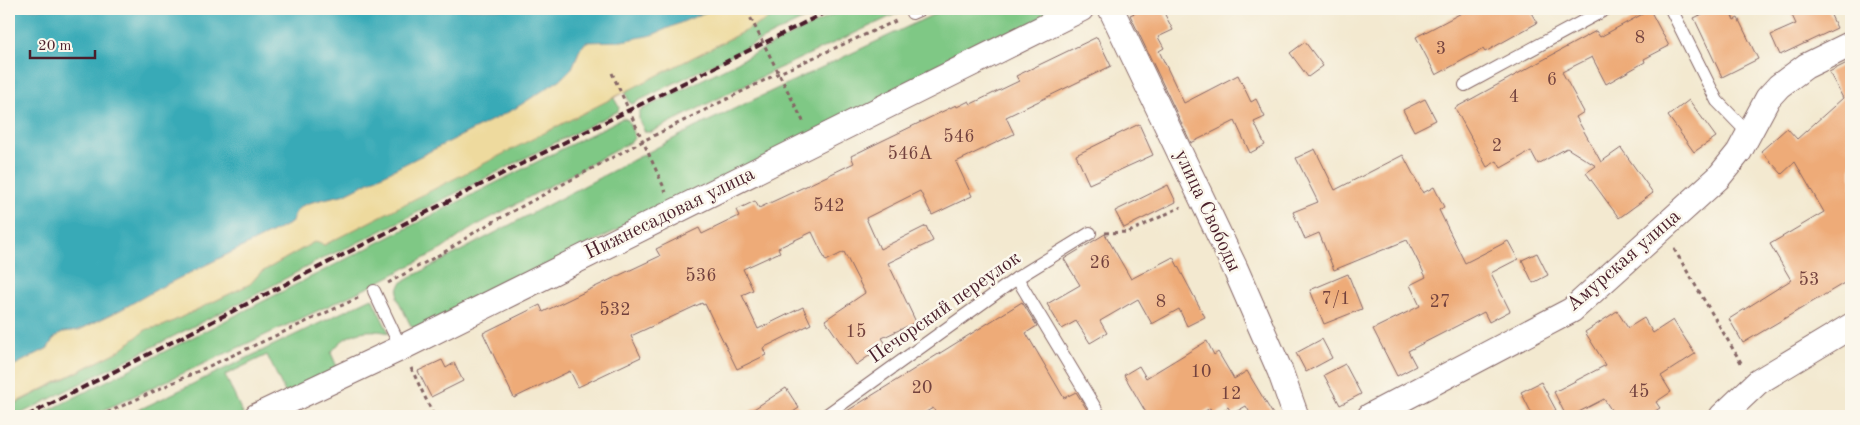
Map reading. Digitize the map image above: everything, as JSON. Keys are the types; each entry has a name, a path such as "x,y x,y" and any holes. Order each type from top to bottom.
{"street":[{"name":"Нижнесадовая улица","path":"257,416 401,348 1081,9"},
{"name":"улица Свободы","path":"1110,9 1239,277 1280,371 1296,416"},
{"name":"Амурская улица","path":"1370,416 1572,310 1718,178 1739,152 1768,98 1785,81 1806,66 1851,44"},
{"path":"1729,414 1758,382 1851,326"}],"lane":[{"path":"1465,85 1606,9"},
{"path":"1671,9 1717,102 1748,133"},
{"name":"Печорский переулок","path":"825,416 1017,278 1090,233"},
{"path":"1017,278 1100,416"},
{"path":"374,291 401,348"}],"path":[{"path":"747,11 814,142"},
{"path":"100,416 374,291 448,250 478,230 643,141 779,73 916,11"},
{"path":"612,73 674,212"},
{"path":"1090,233 1129,232 1201,198"},
{"path":"1662,229 1754,386"},
{"path":"401,348 434,416"}],"green space":[{"path":"788,9 824,9 632,104 629,102 625,91"},
{"path":"844,9 907,9 773,71 651,132 645,132 639,120 639,111"},
{"path":"945,9 1065,9 417,329 411,326 397,298 401,283 694,128"},
{"path":"613,97 619,107 618,111 351,246 325,257 255,295 16,416 9,416 9,407 117,352 147,329 163,326 250,284 260,273 314,242 324,245"},
{"path":"623,118 628,120 635,138 629,143 470,229 442,249 371,286 91,416 38,416"},
{"path":"372,298 389,333 364,331 349,336 331,353 338,369 286,394 267,355 225,375 243,414 239,416 126,416"}],"sand":[{"path":"713,9 788,9 324,245 314,242 260,273 250,284 163,326 147,329 117,352 9,406 9,368 48,348 53,339 63,332 79,330 291,223 296,211 302,206 345,194 514,109 561,79 572,68 580,49 586,42"}],"water":[{"path":"9,9 713,9 652,35 622,41 586,42 580,49 572,68 561,79 514,109 345,194 302,206 296,211 291,223 79,330 63,332 53,339 48,348 9,368"}],"building":[{"path":"1144,9 1162,9 1173,30 1158,37 1164,48 1159,51 1184,103 1238,75 1251,102 1256,99 1265,117 1254,122 1265,145 1250,153 1235,121 1191,143 1130,15"},
{"path":"1469,9 1529,9 1537,23 1485,52 1483,49 1436,75 1416,37"},
{"path":"1713,9 1729,9 1734,20 1738,18 1758,59 1722,77 1694,18"},
{"path":"1789,9 1828,9 1837,28 1780,55 1771,35 1796,24"},
{"path":"1650,10 1669,46 1644,59 1645,62 1606,84 1592,57 1562,72 1584,112 1576,117 1601,162 1621,148 1653,193 1619,218 1586,173 1596,166 1567,148 1538,164 1531,151 1501,168 1497,161 1487,167 1455,108 1596,31 1600,37"},
{"path":"1097,37 1111,66 1006,117 1014,134 956,162 972,196 932,215 920,191 866,218 880,249 926,226 933,241 888,263 916,322 882,338 886,344 856,365 825,320 865,293 844,252 826,261 812,232 778,248 780,252 743,269 753,290 742,295 758,329 803,307 811,324 763,348 766,355 737,369 705,304 703,305 702,303 631,336 641,357 578,387 570,371 514,398 483,333 540,305 543,312 660,256 656,249 699,228 702,234 739,216 736,210 755,201 759,208 854,163 851,156 956,105 957,107 969,101 971,104 1019,81 1016,76"},
{"path":"1305,42 1323,66 1308,77 1290,53"},
{"path":"1851,61 1851,279 1743,343 1729,319 1791,280 1770,244 1824,212 1795,162 1782,174 1761,151 1787,128 1797,139 1843,98 1829,72"},
{"path":"1425,99 1436,120 1414,131 1403,110"},
{"path":"1689,100 1716,137 1694,152 1668,116"},
{"path":"1139,124 1153,155 1089,184 1076,155"},
{"path":"1315,149 1335,190 1403,155 1423,193 1434,187 1444,207 1439,210 1465,263 1508,241 1518,259 1491,273 1510,311 1489,322 1484,312 1408,351 1416,366 1397,376 1373,329 1420,306 1410,285 1426,277 1407,240 1334,270 1319,233 1305,239 1293,212 1318,202 1296,158"},
{"path":"1168,185 1176,202 1124,228 1115,211"},
{"path":"1105,234 1131,279 1173,257 1205,317 1187,326 1179,309 1152,324 1138,299 1100,321 1107,333 1090,343 1076,321 1062,329 1047,304 1080,285 1064,259"},
{"path":"1537,253 1548,275 1533,283 1522,260"},
{"path":"1348,274 1362,309 1324,324 1310,290"},
{"path":"1022,302 1037,326 1026,333 1064,398 1076,392 1091,416 938,416 933,408 919,416 839,416"},
{"path":"1617,311 1628,328 1644,318 1653,333 1673,320 1695,354 1661,376 1671,392 1656,402 1660,408 1647,416 1615,416 1604,399 1571,416 1566,416 1554,392 1606,365 1585,332"},
{"path":"1322,339 1332,358 1306,372 1296,353"},
{"path":"1207,341 1214,355 1218,352 1234,379 1247,371 1274,416 1252,416 1246,406 1232,414 1228,407 1214,415 1210,408 1197,416 1148,416 1124,375 1139,366 1146,378"},
{"path":"442,360 446,368 454,363 463,381 431,397 418,371"},
{"path":"1345,364 1361,394 1340,405 1324,375"},
{"path":"1541,382 1556,410 1543,416 1533,416 1521,392"},
{"path":"786,388 799,408 787,416 743,416"}],"railway":[{"path":"27,416 539,155 832,9"}]}
